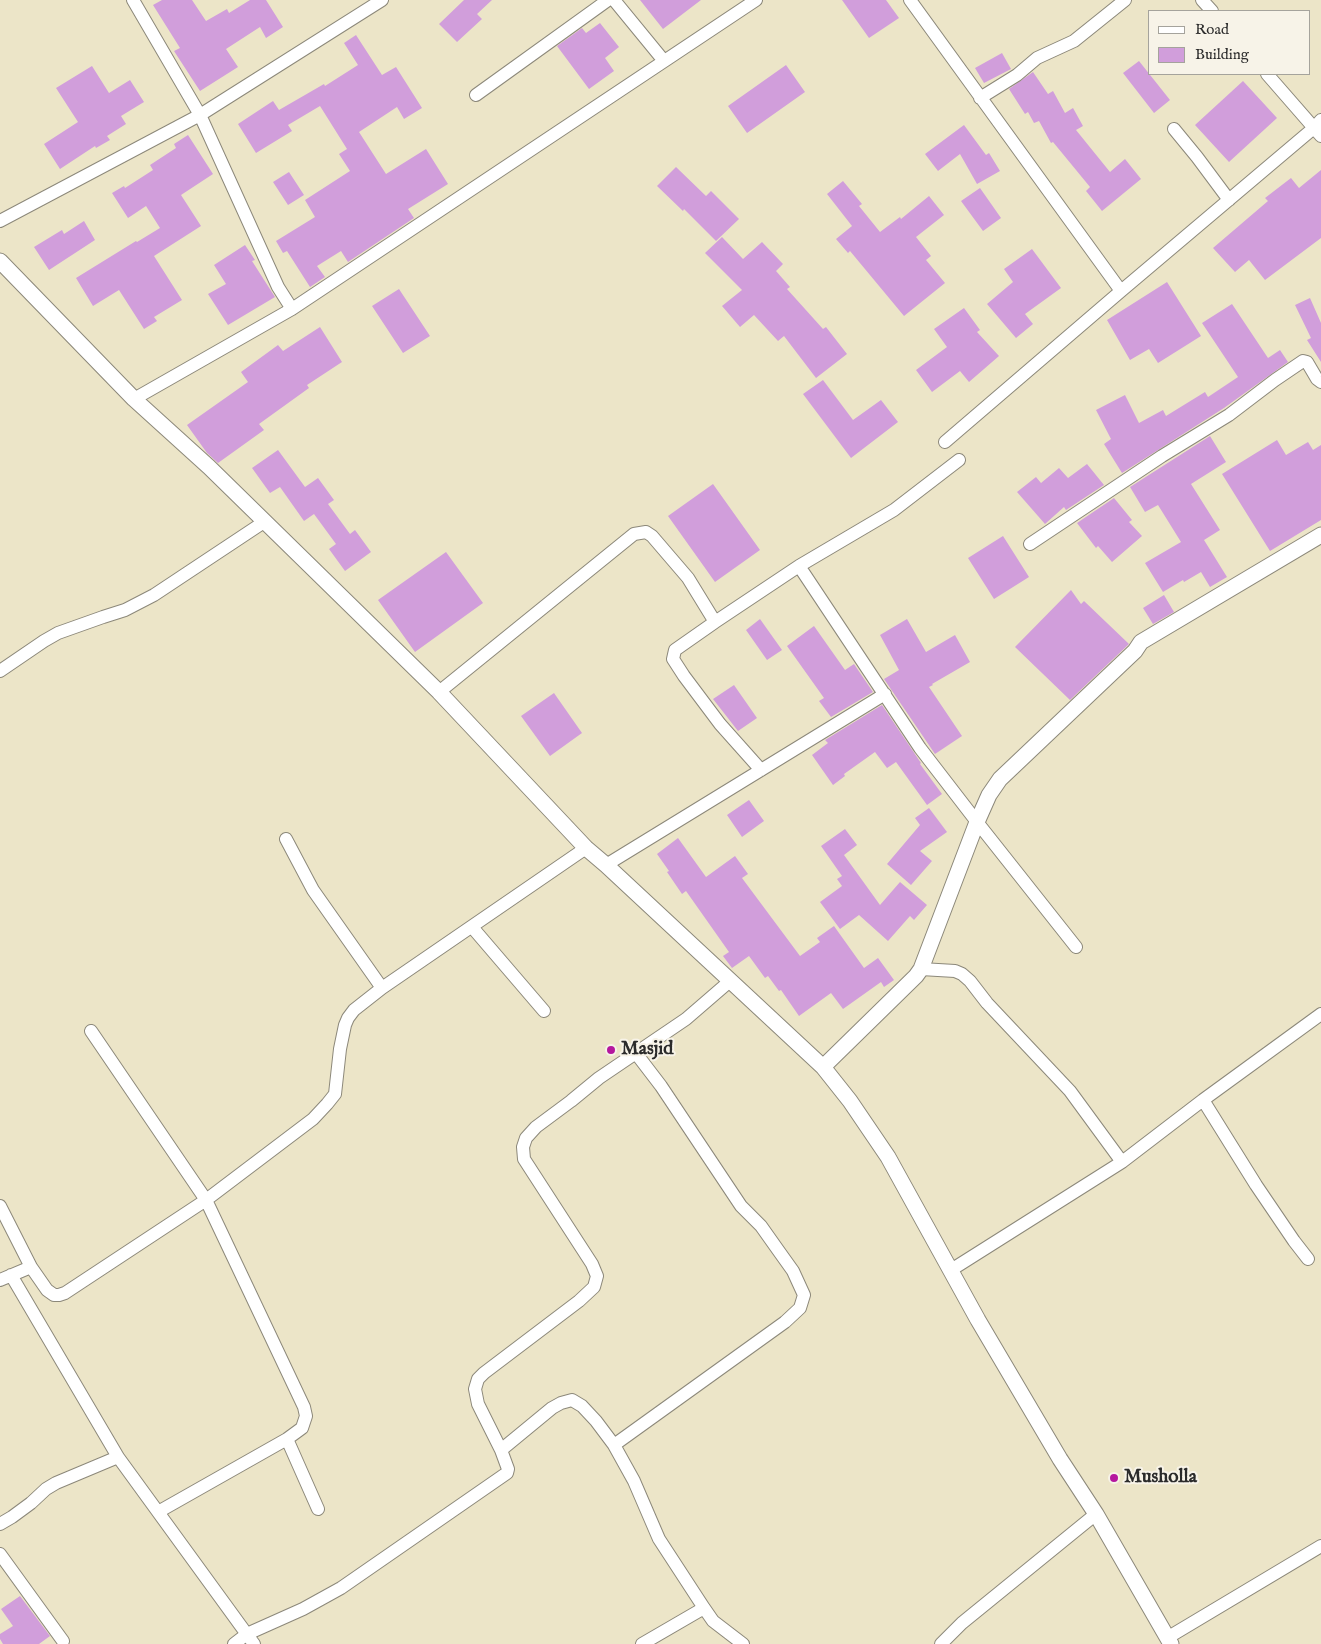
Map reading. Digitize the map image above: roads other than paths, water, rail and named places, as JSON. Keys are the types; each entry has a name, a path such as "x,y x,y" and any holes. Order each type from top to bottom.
{"street":[{"path":"133,0 200,115 278,287 292,309"},
{"path":"0,221 200,115 382,0"},
{"path":"476,95 608,0"},
{"path":"614,0 664,61"},
{"path":"134,399 292,309 756,0"},
{"path":"910,0 1121,291"},
{"path":"980,98 1017,75 1037,58 1074,41 1125,0"},
{"path":"1202,0 1211,10"},
{"path":"945,442 1229,200 1319,128 1268,75"},
{"path":"1174,129 1229,200"},
{"path":"0,261 134,399 209,467 439,692 586,848 823,1066 888,1157 978,1320 1060,1459 1096,1514 1169,1641 1321,1546"},
{"path":"1030,544 1162,456 1229,415 1303,361 1308,362 1317,379 1321,382"},
{"path":"761,770 720,724 684,676 673,659 674,650 799,566 894,510 960,460"},
{"path":"0,671 58,633 126,610 154,595 264,522"},
{"path":"439,692 634,534 646,532 652,536 688,578 715,622"},
{"path":"823,1066 921,969 977,822 989,795 1000,779 1135,651 1141,642 1321,535"},
{"path":"799,566 920,748 1076,946"},
{"path":"606,865 885,694"},
{"path":"286,839 313,890 382,988"},
{"path":"0,1206 31,1267 47,1290 54,1295 65,1293 206,1200 313,1119 335,1094 340,1049 348,1018 354,1010 382,988 586,848"},
{"path":"472,927 544,1011"},
{"path":"921,969 955,971 970,981 986,1003 1070,1092 1122,1162"},
{"path":"234,1644 251,1639 342,1588 506,1473 508,1470 501,1450 478,1404 475,1389 478,1379 579,1301 594,1287 597,1276 592,1264 524,1159 523,1147 526,1138 536,1127 599,1078 686,1019 730,981"},
{"path":"951,1270 1122,1162 1321,1014"},
{"path":"91,1031 206,1200 304,1407 306,1416 302,1428 287,1439 158,1512"},
{"path":"614,1445 785,1322 800,1308 804,1295 793,1271 761,1226 741,1206 661,1086 635,1052"},
{"path":"1203,1100 1256,1185 1308,1259"},
{"path":"31,1267 6,1278 118,1457 251,1639"},
{"path":"501,1450 552,1408 572,1400 582,1406 614,1445 634,1481 659,1539 704,1608 714,1620 743,1644"},
{"path":"287,1439 318,1509"},
{"path":"0,1524 25,1508 46,1489 56,1483 118,1457"},
{"path":"941,1644 962,1623 1096,1514"},
{"path":"0,1554 63,1641"},
{"path":"642,1644 704,1608"}],"place":[{"name":"Masjid","path":"611,1050"},
{"name":"Musholla","path":"1114,1478"}]}
